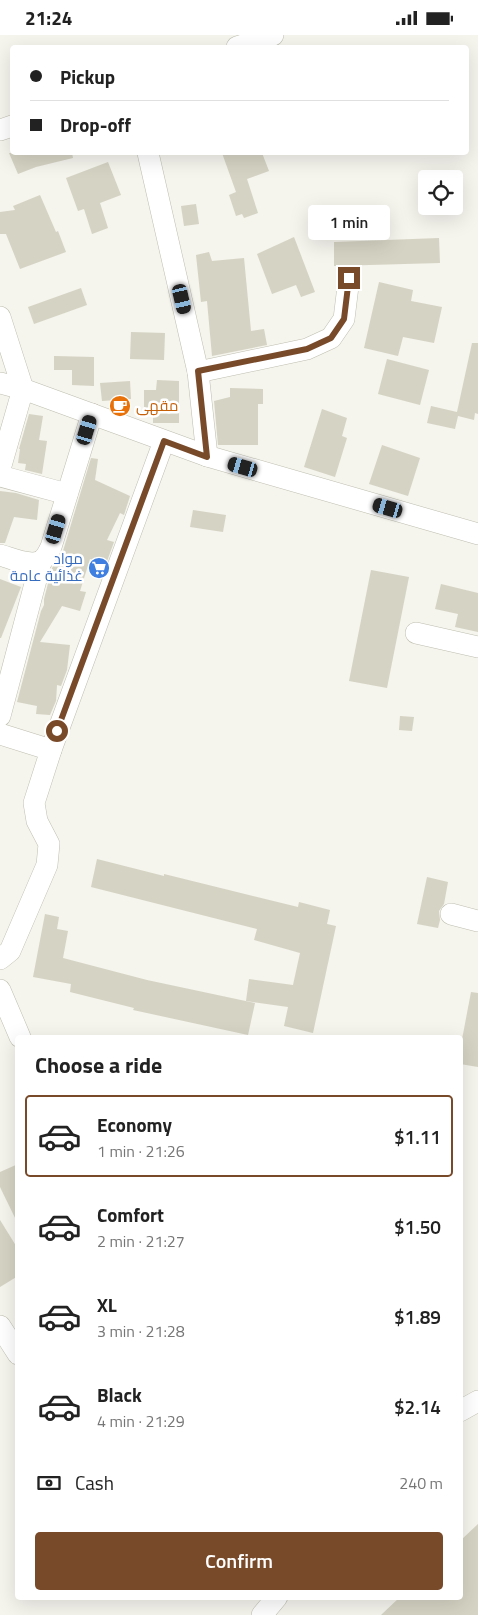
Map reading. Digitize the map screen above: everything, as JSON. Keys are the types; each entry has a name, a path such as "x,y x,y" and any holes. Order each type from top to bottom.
{"street":[{"path":"243,45 273,35"},
{"path":"148,155 198,371 207,457"},
{"path":"198,371 307,349 331,338 344,319 349,278"},
{"path":"0,317 23,389 0,469"},
{"path":"0,383 23,389 207,457 478,534"},
{"path":"0,716 9,645 41,561 51,547 92,414"},
{"path":"0,959 10,951 48,865 49,844 38,821 34,803 51,749 164,441"},
{"path":"0,476 67,494"},
{"path":"0,555 22,561 41,561"},
{"path":"416,633 478,647"},
{"path":"0,734 51,749"},
{"path":"451,914 478,921"},
{"path":"0,990 19,1035"},
{"path":"0,1326 15,1349"},
{"path":"463,1409 478,1401"},
{"path":"262,1615 274,1600"}],"building":[{"path":"9,153 10,155 72,155 73,158 36,167 18,174"},
{"path":"223,155 263,155 269,171 247,179 258,213 244,218 242,214 236,216 229,195 236,192"},
{"path":"108,162 121,195 100,203 108,228 92,234 84,209 78,211 66,178"},
{"path":"40,195 66,252 20,269 6,234 0,234 0,212 15,210 13,206"},
{"path":"196,204 199,224 184,226 181,206"},
{"path":"294,237 315,292 301,297 296,285 272,294 257,254"},
{"path":"439,238 440,263 334,266 334,242"},
{"path":"209,252 212,261 244,258 251,331 264,329 267,345 212,356 207,301 201,302 196,255"},
{"path":"379,282 413,290 411,301 442,307 434,343 403,337 398,356 364,348"},
{"path":"81,288 87,305 34,324 28,307"},
{"path":"131,332 165,333 164,360 130,359"},
{"path":"472,343 478,343 478,414 475,413 474,420 458,416 455,429 427,423 431,406 457,412"},
{"path":"54,356 94,357 94,386 72,385 72,370 54,370"},
{"path":"387,359 429,370 420,405 378,394"},
{"path":"157,380 179,381 179,423 153,423 153,410 144,410 144,390 156,390"},
{"path":"130,381 131,399 102,401 100,383"},
{"path":"230,388 263,389 263,404 258,404 258,445 218,445 214,401 230,397"},
{"path":"322,409 347,418 342,436 347,438 335,477 304,467"},
{"path":"29,414 43,416 39,440 47,441 42,474 25,470 26,464 18,463 19,449"},
{"path":"382,445 420,458 408,496 369,484"},
{"path":"91,458 98,459 95,480 130,496 124,515 120,513 107,540 114,542 106,564 90,559 80,591 86,592 80,611 62,606 40,642 70,645 67,670 61,686 57,685 56,701 50,715 36,714 37,706 17,702 44,605 52,568 63,551"},
{"path":"0,491 16,493 39,500 37,520 14,517 5,543 0,543"},
{"path":"193,510 226,515 223,532 190,527"},
{"path":"371,570 409,577 387,688 349,681"},
{"path":"0,579 21,587 1,638 0,638"},
{"path":"441,584 478,593 478,632 455,627 458,614 435,609"},
{"path":"400,716 414,717 412,731 399,730"},
{"path":"97,859 298,907 299,902 330,910 327,924 336,926 313,1033 284,1026 288,1007 246,1001 249,979 293,985 300,953 254,940 257,929 91,887"},
{"path":"427,877 448,882 444,904 439,911 440,920 438,928 417,924"},
{"path":"45,914 59,917 57,929 68,931 63,958 147,980 255,1003 248,1035 133,1010 134,1008 70,992 71,984 33,977"},
{"path":"471,992 478,993 478,1067 463,1064 463,1035"},
{"path":"15,1165 15,1218 0,1187 0,1172"},
{"path":"0,1220 15,1244 15,1278 0,1287"},
{"path":"478,1524 478,1615 381,1615 397,1600 463,1600 463,1538"}],"place":[{"name":"مقهى","path":"120,406"},
{"name":"مواد غذائية عامة","path":"99,568"}],"route":[{"path":"57,731 164,441 207,457 198,371 307,349 331,338 344,319 349,278"}]}
